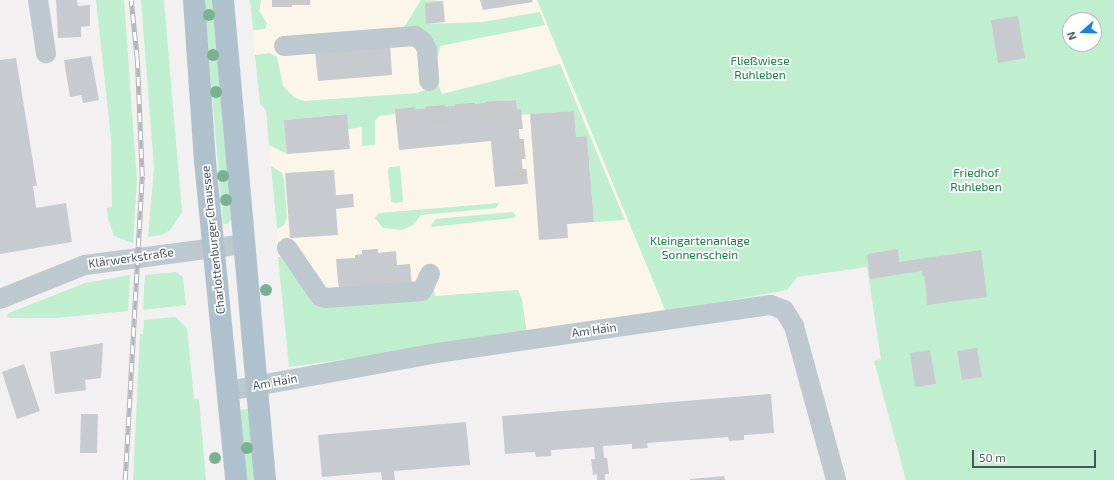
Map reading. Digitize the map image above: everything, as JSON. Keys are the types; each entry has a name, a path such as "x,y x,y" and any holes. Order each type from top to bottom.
{"main road":[{"name":"Charlottenburger Chaussee","path":"194,0 213,248 236,480"},
{"path":"223,0 265,480"}],"street":[{"path":"38,0 46,53"},
{"path":"284,46 414,36 423,42 427,50 429,81"},
{"name":"Klärwerkstraße","path":"0,299 85,265 244,244"},
{"path":"287,248 320,296 325,298 422,291 430,274"},
{"name":"Am Hain","path":"228,391 437,353 771,305 784,310 794,326 836,480"}],"shaded area":[{"path":"250,0 537,0 666,312 289,367 266,110 260,104"}],"green space":[{"path":"96,0 124,0 137,180 133,243 114,236 108,219 107,208 112,207 111,139"},
{"path":"141,0 164,0 182,212 170,230 162,235 148,237 154,168"},
{"path":"204,0 213,0 232,218 227,224 223,224"},
{"path":"250,0 261,0 259,11 267,23 265,29 253,30"},
{"path":"421,0 443,1 425,3 427,24 483,22 540,12 545,25 440,46 437,63 431,66 403,29"},
{"name":"Friedhof Ruhleben","path":"537,0 1114,0 1114,480 906,480 874,361 881,359 867,267 797,277 787,290 666,312"},
{"path":"270,53 277,57 283,86 295,98 304,101 417,93 438,85 442,94 560,64 625,220 594,222 587,136 576,137 574,111 517,115 516,100 395,111 395,114 379,116 375,121 375,145 362,146 362,127 348,129 346,114 285,120 287,154 269,145 266,110 260,104 255,55"},
{"path":"271,166 282,173 284,179 287,218 284,225 277,229"},
{"path":"400,166 403,202 394,203 391,201 388,170 389,167"},
{"path":"499,203 496,208 421,215 413,225 402,230 383,228 375,218 379,213"},
{"path":"513,212 516,216 513,218 432,227 431,225 436,219"},
{"path":"278,257 285,257 320,304 434,289 435,296 518,290 522,300 527,334 289,367"},
{"path":"176,272 183,277 186,305 143,310 145,275"},
{"path":"130,275 128,311 56,318 10,318 7,316 9,313 85,283"},
{"path":"175,317 187,328 194,399 199,399 206,480 133,480 140,334 143,334 144,320"},
{"path":"248,409 255,480 245,480 239,410"}],"building":[{"path":"56,0 77,0 78,6 90,5 90,26 81,27 81,37 58,38"},
{"path":"480,0 532,0 533,2 483,10"},
{"path":"443,1 445,22 426,24 425,3"},
{"path":"1018,16 1025,58 998,63 991,20"},
{"path":"390,44 392,75 318,81 315,51"},
{"path":"91,56 99,100 83,103 81,95 70,97 64,60"},
{"path":"16,58 37,186 33,186 36,208 66,203 72,242 0,254 0,60"},
{"path":"516,100 524,184 495,187 491,141 399,150 395,111"},
{"path":"574,111 576,137 587,136 594,222 567,224 568,238 539,240 530,114"},
{"path":"347,114 350,149 287,154 284,120"},
{"path":"334,170 336,195 353,194 354,207 336,209 338,235 290,238 285,173"},
{"path":"378,249 378,253 396,251 397,265 410,264 412,287 339,292 336,259 355,258 355,255 362,254 362,250"},
{"path":"898,249 899,262 981,250 987,297 927,305 925,276 923,277 922,271 870,279 867,254"},
{"path":"103,343 101,378 85,380 86,390 55,394 50,352"},
{"path":"977,348 982,377 962,380 957,351"},
{"path":"930,350 936,384 915,387 910,353"},
{"path":"24,364 40,411 17,419 2,372"},
{"path":"771,394 774,433 744,435 744,440 729,441 728,437 647,443 648,448 632,449 632,444 603,446 604,458 607,458 609,474 605,474 605,480 597,480 597,474 593,475 591,459 595,459 594,447 551,450 551,456 536,457 535,452 505,454 502,416"},
{"path":"81,414 98,414 97,453 80,453"},
{"path":"466,422 470,465 394,471 395,480 382,480 381,472 322,477 318,435"},
{"path":"724,476 725,480 690,480 690,479"}],"tunnel":[{"path":"282,0 282,7"},
{"path":"300,0 300,5"},
{"path":"396,119 511,110 518,185"}],"railway":[{"path":"125,480 142,176 137,59 131,0"}],"park label":[{"name":"Fließwiese Ruhleben","path":"760,68"},
{"name":"Kleingartenanlage Sonnenschein","path":"700,248"}]}
